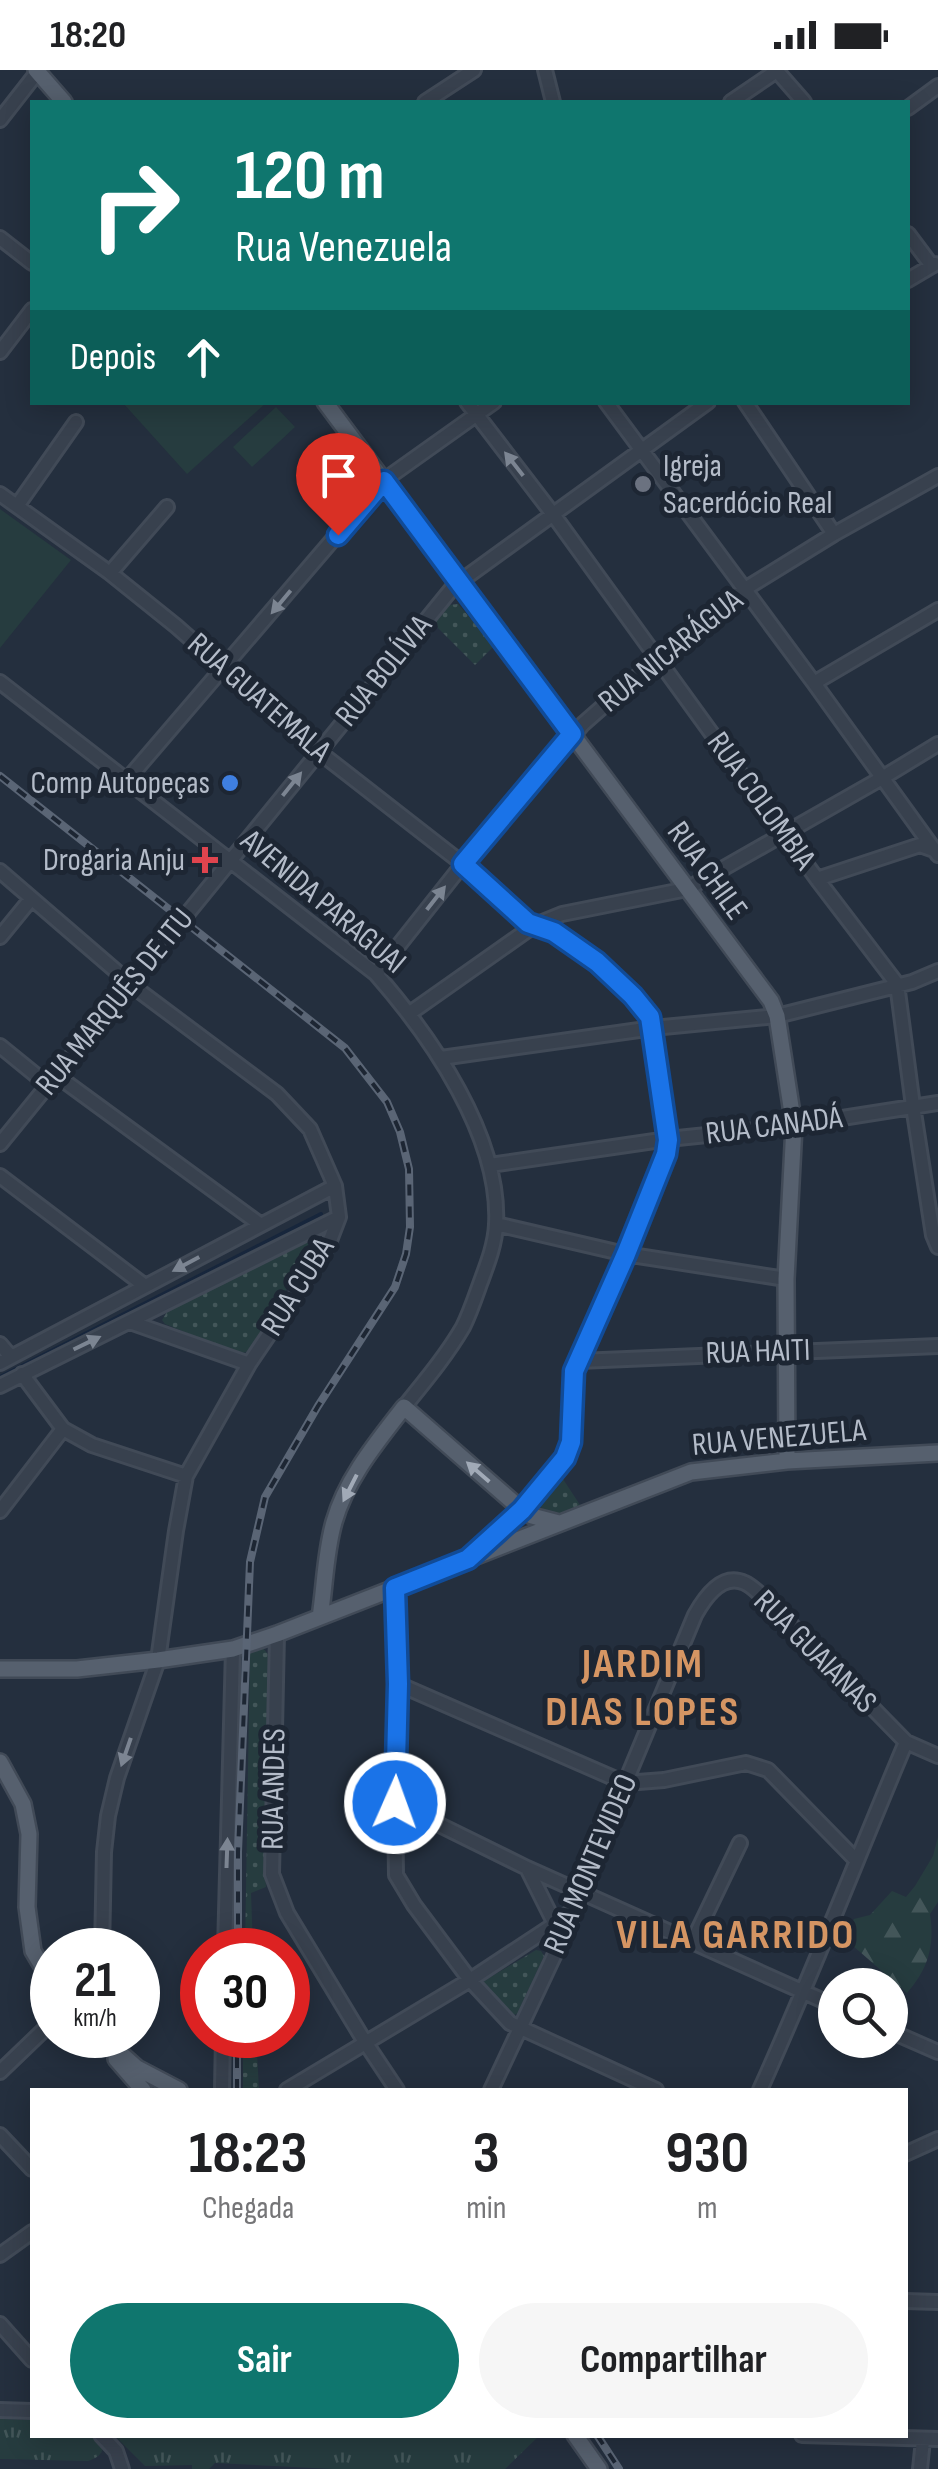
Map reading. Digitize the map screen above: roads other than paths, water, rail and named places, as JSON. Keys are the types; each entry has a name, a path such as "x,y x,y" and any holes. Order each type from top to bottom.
{"main road":[{"path":"38,71 62,100"},
{"name":"RUA CHILE","path":"327,405 771,1001 794,1126 786,1279 787,1460"},
{"path":"404,1407 522,1510 559,1523"},
{"name":"AVENIDA PARAGUAI","path":"320,1617 323,1572 334,1519 371,1450 404,1407"},
{"name":"RUA VENEZUELA","path":"0,1669 77,1669 233,1649 691,1472 787,1460 938,1453"},
{"path":"0,1762 23,1804 29,1834 31,1928"},
{"path":"116,2058 141,2088"},
{"path":"125,2058 175,2088"},
{"path":"577,2438 599,2469"}],"street":[{"path":"428,100 474,70"},
{"path":"545,70 552,100"},
{"path":"734,100 777,70 802,100"},
{"path":"0,120 38,71"},
{"path":"910,107 938,86"},
{"path":"910,236 935,264 910,279"},
{"path":"0,238 30,261"},
{"path":"0,352 30,313"},
{"path":"608,405 936,852"},
{"name":"RUA BOLÍVIA","path":"231,860 459,580 704,405"},
{"path":"746,405 834,534"},
{"path":"126,781 384,481 472,408"},
{"name":"RUA COLOMBIA","path":"472,408 898,984"},
{"path":"16,506 76,422"},
{"name":"RUA NICARÁGUA","path":"376,974 572,734 745,589 938,476"},
{"name":"RUA GUATEMALA","path":"0,494 176,626 318,752 463,864 518,916 554,932 597,962 650,1017 668,1140 666,1154 574,1371 569,1451 522,1510 468,1559"},
{"path":"110,573 167,508"},
{"path":"814,683 938,610"},
{"name":"AVENIDA PARAGUAI","path":"0,682 376,974 441,1058 490,1165 496,1224 489,1262 464,1324 404,1407"},
{"path":"410,1014 535,925 562,914 686,889 938,744"},
{"path":"817,879 920,846 936,852"},
{"name":"RUA MARQUÊS DE ITU","path":"0,1144 231,860"},
{"name":"RUA CUBA","path":"0,872 130,984 277,1094 310,1130 334,1186 339,1216 329,1243 249,1364 186,1476 158,1660 116,1778 108,1816 102,1928"},
{"path":"0,937 31,899"},
{"path":"898,984 938,963"},
{"path":"441,1058 653,1028 776,1016 938,972"},
{"path":"898,984 913,1106 938,1247"},
{"path":"0,1046 261,1225"},
{"name":"RUA CANADÁ","path":"490,1165 794,1126 938,1103"},
{"path":"0,1176 145,1286"},
{"path":"0,1344 6,1360 334,1186"},
{"path":"228,1243 240,1225 235,1206"},
{"path":"0,1386 339,1216"},
{"path":"496,1224 626,1254 786,1279"},
{"path":"116,1263 124,1284 124,1293 118,1300"},
{"path":"130,1322 249,1364"},
{"name":"RUA HAITI","path":"578,1361 938,1346"},
{"path":"22,1374 64,1429 92,1445 186,1476"},
{"path":"0,1511 64,1429"},
{"name":"RUA GUAIANAS","path":"716,1586 743,1581 765,1598 906,1742"},
{"name":"RUA MONTEVIDEO","path":"493,2088 580,1900 584,1882 695,1615 716,1586"},
{"path":"395,1588 396,1875 414,1906 470,1980 510,2024 652,2088"},
{"name":"RUA ANDES","path":"277,1634 272,1874 288,1913 396,2088"},
{"path":"225,1928 233,1649"},
{"path":"398,1684 625,1783 664,1780 746,1763 760,1766 856,1860"},
{"path":"761,2088 906,1742 938,1756"},
{"path":"395,1803 527,1868 580,1900 692,1943 818,1998"},
{"path":"692,1943 740,1843"},
{"path":"527,1868 555,1924"},
{"path":"290,2088 470,1980 555,1924 580,1900"},
{"path":"908,2039 938,2052"},
{"path":"0,2072 30,2043"},
{"path":"222,2088 223,2058"},
{"path":"0,2135 30,2168"},
{"path":"908,2153 938,2139"},
{"path":"0,2254 30,2233"},
{"path":"908,2300 938,2302"},
{"path":"0,2324 30,2358"},
{"path":"0,2410 30,2411"},
{"path":"104,2438 116,2451 122,2469"},
{"path":"879,2438 931,2440 920,2469"}],"waterway":[{"path":"0,1377 321,1214"}],"railway":[{"path":"0,776 345,1048 387,1102 409,1169 410,1227 395,1287 265,1497 250,1562 238,1928"},
{"path":"237,2058 237,2088"},
{"path":"599,2438 619,2469"}],"place":[{"name":"Igreja Sacerdócio Real","path":"643,484"},
{"name":"Comp Autopeças","path":"230,783"},
{"name":"Drogaria Anju","path":"205,860"}],"district":[{"name":"JARDIM DIAS LOPES","path":"643,1688"},
{"name":"VILA GARRIDO","path":"736,1935"}]}
